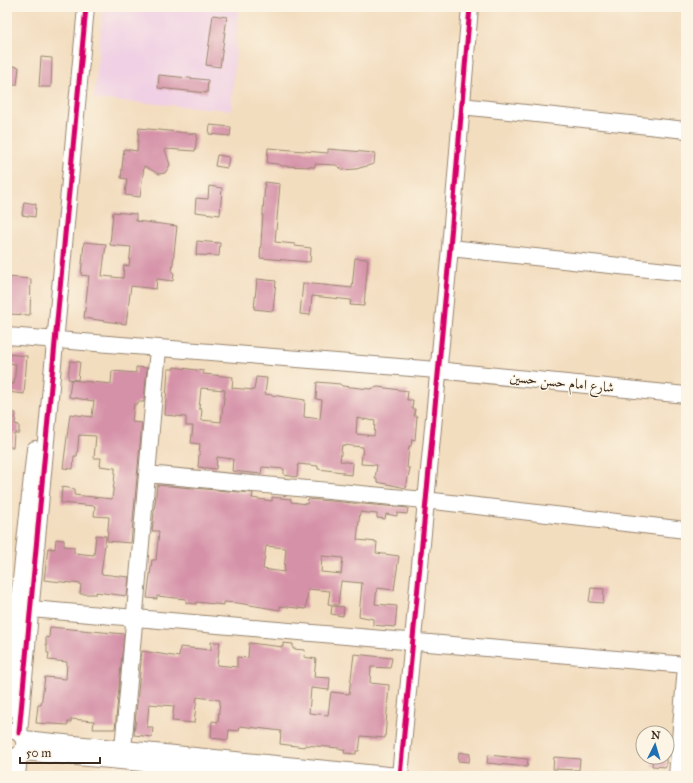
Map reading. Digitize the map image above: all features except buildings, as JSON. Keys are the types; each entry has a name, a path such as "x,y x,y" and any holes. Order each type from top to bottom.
{"street":[{"path":"50,339 75,7"},
{"path":"7,710 50,339 86,7"},
{"path":"16,745 123,749 399,776 437,370 450,248 470,7"},
{"path":"461,106 686,130"},
{"path":"450,248 686,273"},
{"name":"شارع امام حسن حسين","path":"7,336 437,370 686,395"},
{"path":"123,749 158,349"},
{"path":"147,474 425,500 686,530"},
{"path":"18,612 134,618 686,666 677,776"},
{"path":"17,776 18,612"},
{"path":"16,745 283,776"}],"shaded area":[{"path":"103,7 239,7 231,110 94,99"}],"cycle path":[{"path":"19,733 86,7"},
{"path":"400,776 450,248 470,7"}]}
